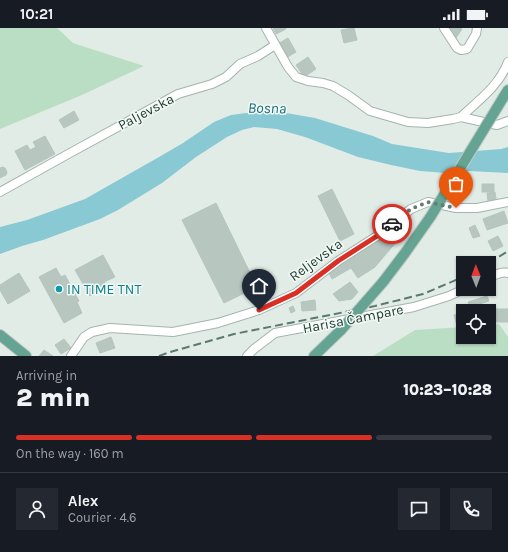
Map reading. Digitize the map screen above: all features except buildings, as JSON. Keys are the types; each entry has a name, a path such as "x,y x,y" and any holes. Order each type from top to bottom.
{"main road":[{"path":"314,356 341,330 383,282 405,253 431,216 506,94"},
{"path":"0,335 26,356"}],"street":[{"path":"266,28 288,67 296,77 333,86 370,111 408,122 428,123 453,120 461,117 494,87 504,72 508,62"},
{"path":"444,28 457,48 461,50 467,49 476,34 477,28"},
{"name":"Paljevska","path":"0,192 178,94 212,84 226,77 240,64 258,56 275,45"},
{"path":"461,117 497,126 508,121"},
{"name":"Reljevska","path":"71,356 84,337 98,330 110,328 173,332 218,323 259,310 296,293 338,261 377,236 411,209 428,202 456,208 478,208 508,202"},
{"path":"496,275 506,272 508,273"},
{"name":"Harisa Čampare","path":"247,356 274,333 414,307 456,293"}],"green space":[{"path":"0,28 57,28 73,43 144,66 82,95 0,129"},
{"path":"496,324 499,324 508,337 508,356 373,356 415,330 456,327 456,344 496,344"}],"water":[{"path":"269,110 315,118 373,136 392,144 449,153 501,149 508,147 508,173 469,171 445,173 420,171 358,157 305,137 277,129 254,127 242,130 227,137 196,157 162,183 118,210 100,219 0,254 0,227 27,220 85,199 183,143 214,122 231,115"}],"railway":[{"path":"496,259 508,251"},
{"path":"159,356 234,334 375,306 423,294 456,280"}],"way so far":[{"path":"392,224 411,209 428,202 456,208"}],"place":[{"name":"IN TIME TNT","path":"59,289"}],"route":[{"path":"259,310 296,293 338,261 377,236 392,224"}],"water label":[{"name":"Bosna","path":"267,108"}]}
